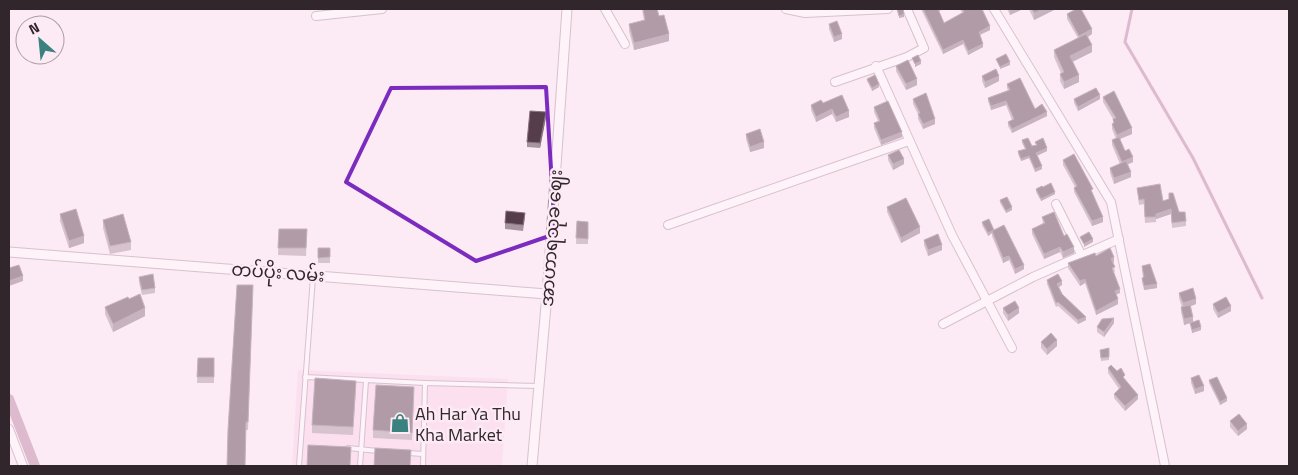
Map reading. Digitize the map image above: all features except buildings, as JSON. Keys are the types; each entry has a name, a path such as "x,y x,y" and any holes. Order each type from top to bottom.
{"street":[{"path":"316,16 382,9"},
{"name":"အာဟာရသုခ ဈေး","path":"532,466 547,294 567,9"},
{"path":"606,9 625,44"},
{"path":"786,9 805,13 883,9"},
{"path":"835,82 876,66 907,57 924,48 907,9"},
{"path":"994,9 1102,184 1111,202 1165,466"},
{"path":"876,66 952,235 1012,348"},
{"path":"668,225 909,141"},
{"path":"1056,204 1082,256"},
{"path":"943,324 987,301 1119,239"},
{"name":"တပ်ပိုး လမ်း","path":"9,252 313,274 547,294"},
{"path":"9,429 23,466"}],"lane":[{"path":"300,466 313,274"},
{"path":"305,377 366,381 538,386"},
{"path":"360,466 366,381"},
{"path":"423,466 425,383"},
{"path":"301,445 310,446"},
{"path":"344,448 388,452"},
{"path":"406,453 423,454"}],"highlighted area":[{"path":"546,87 555,234 476,261 346,182 391,88"}],"shaded area":[{"name":"Ah Har Ya Thu Kha Market","path":"298,370 508,379 502,466 292,466"}],"waterway":[{"path":"1132,9 1125,42 1193,158 1262,298"},
{"path":"9,399 35,466"}],"place":[{"name":"Ah Har Ya Thu Kha Market","path":"400,423"}]}
